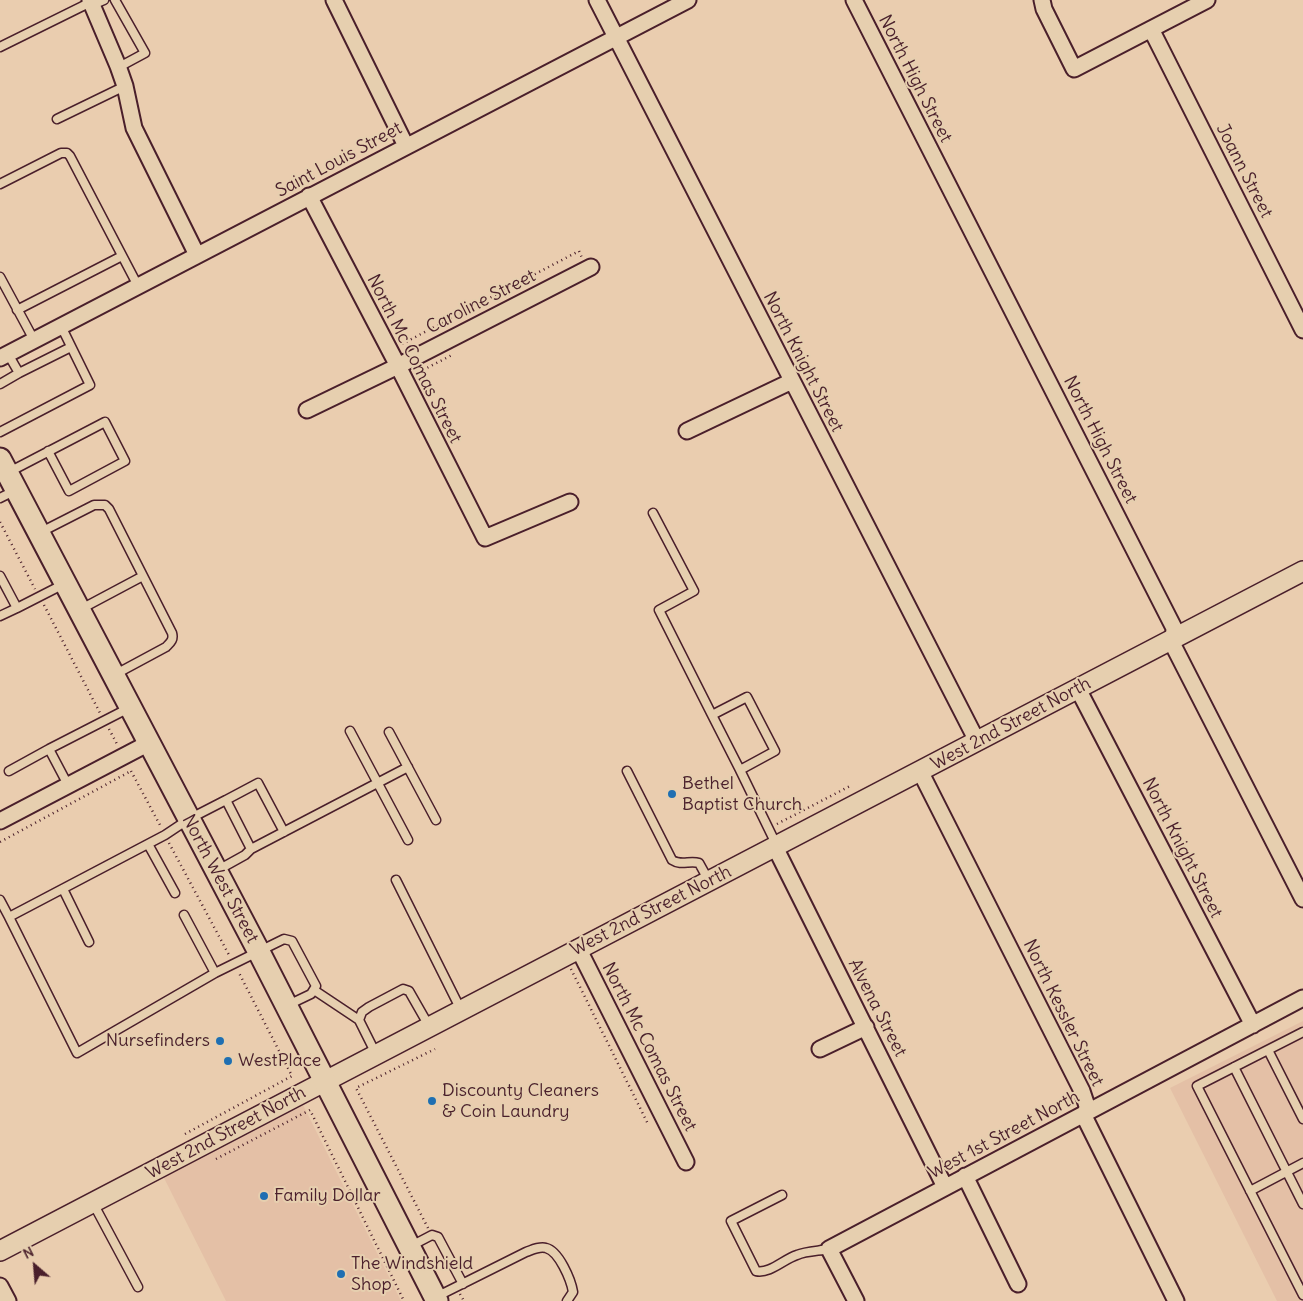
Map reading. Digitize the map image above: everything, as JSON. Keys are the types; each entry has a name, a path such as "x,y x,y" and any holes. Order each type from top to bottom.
{"main road":[{"name":"North West Street","path":"6,480 39,533 80,610 259,952 436,1299"}],"street":[{"path":"334,0 406,146"},
{"name":"North Knight Street","path":"597,0 977,741"},
{"name":"Saint Louis Street","path":"4,356 688,0"},
{"name":"North High Street","path":"854,0 1174,628 1172,645 1303,899"},
{"path":"1042,0 1044,9 1074,69 1207,0"},
{"path":"94,2 119,67 134,128 197,255"},
{"name":"Joann Street","path":"1151,29 1303,330"},
{"name":"North Mc Comas Street","path":"309,196 485,538 570,502"},
{"name":"Caroline Street","path":"307,410 398,366 591,267"},
{"path":"687,432 792,381"},
{"name":"West 2nd Street North","path":"0,1251 1303,571"},
{"name":"North Knight Street","path":"1078,689 1253,1025"},
{"path":"0,821 149,743"},
{"name":"North Kessler Street","path":"920,771 1082,1091 1087,1106 1085,1118 1176,1301"},
{"name":"Alvena Street","path":"776,846 945,1187"},
{"name":"North Mc Comas Street","path":"578,948 686,1162"},
{"name":"West 1st Street North","path":"829,1250 1303,998"},
{"path":"820,1049 866,1027"},
{"path":"965,1176 1018,1284"},
{"path":"829,1250 856,1301"},
{"path":"0,1286 8,1301"}],"lane":[{"path":"114,0 145,53 119,67"},
{"path":"0,47 94,2"},
{"path":"57,119 125,86"},
{"path":"0,184 61,153 67,153 138,286"},
{"path":"17,310 122,256"},
{"path":"0,277 34,340"},
{"path":"0,432 90,385 61,326"},
{"path":"0,384 71,347"},
{"path":"4,356 19,373"},
{"path":"6,480 48,451 105,422 125,461 69,491 48,451"},
{"path":"39,533 94,505 105,505 108,508 173,637 166,648 114,676"},
{"path":"653,513 694,592 659,610 740,770 776,846"},
{"path":"0,576 17,608"},
{"path":"80,610 143,576"},
{"path":"0,616 66,584"},
{"path":"712,715 747,697 775,751 740,770"},
{"path":"9,771 131,708"},
{"path":"350,731 408,840"},
{"path":"389,732 436,820"},
{"path":"50,749 68,785"},
{"path":"216,870 244,855 251,848 408,767"},
{"path":"627,771 672,860 677,863 699,863 709,881"},
{"path":"5,914 63,889 258,783 284,832"},
{"path":"226,800 251,848"},
{"path":"148,844 175,893"},
{"path":"396,880 461,1010"},
{"path":"63,889 89,942"},
{"path":"0,900 5,914 76,1053 215,973 284,939 292,941 316,986 314,990 286,1006"},
{"path":"184,915 215,973"},
{"path":"359,1020 362,1012 369,1006 403,989 409,991 412,995 429,1026"},
{"path":"314,990 359,1020 376,1054"},
{"path":"1303,1033 1197,1086 1303,1295"},
{"path":"1268,1050 1303,1119"},
{"path":"1234,1067 1303,1204"},
{"path":"1250,1190 1303,1164"},
{"path":"782,1195 731,1221 756,1271 770,1269 797,1255 829,1250"},
{"path":"93,1203 138,1287"},
{"path":"409,1247 432,1235 438,1237 460,1285"},
{"path":"436,1299 526,1252 547,1248 556,1255 568,1276 573,1292 567,1301"}],"path":[{"path":"0,522 131,771 0,842"},
{"path":"768,828 852,784"},
{"path":"570,968 648,1124"},
{"path":"432,1235 356,1088 435,1049"},
{"path":"216,1159 310,1110 404,1301"},
{"path":"460,1285 464,1301"}],"shaded area":[{"path":"1303,1021 1303,1301 1277,1301 1170,1088"},
{"path":"303,1105 401,1301 226,1301 163,1176"}],"place":[{"name":"Bethel Baptist Church","path":"672,794"},
{"name":"Nursefinders","path":"220,1041"},
{"name":"WestPlace","path":"228,1061"},
{"name":"Discounty Cleaners & Coin Laundry","path":"432,1101"},
{"name":"Family Dollar","path":"264,1196"},
{"name":"The Windshield Shop","path":"341,1274"}]}
